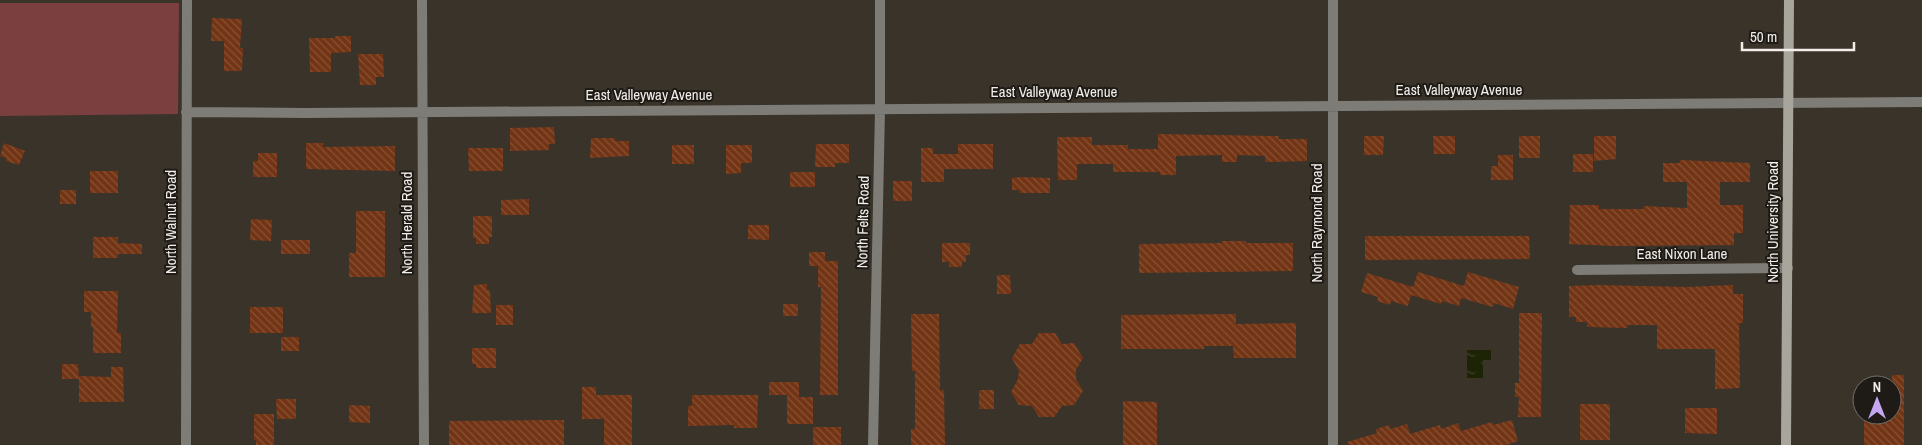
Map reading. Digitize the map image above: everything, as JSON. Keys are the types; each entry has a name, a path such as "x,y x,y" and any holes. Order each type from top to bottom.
{"main road":[{"name":"North University Road","path":"1786,445 1789,0"}],"street":[{"name":"North Walnut Road","path":"186,445 187,0"},
{"name":"North Herald Road","path":"422,0 424,445"},
{"name":"North Felts Road","path":"874,445 880,0"},
{"name":"North Raymond Road","path":"1333,0 1333,445"},
{"name":"East Valleyway Avenue","path":"186,112 1922,102"},
{"name":"East Nixon Lane","path":"1577,270 1788,268"}],"shaded area":[{"path":"0,3 179,3 178,114 0,116"}],"water":[{"path":"1467,350 1491,350 1491,360 1483,360 1483,378 1467,378"}],"building":[{"path":"212,18 242,19 240,48 243,48 242,71 224,71 224,41 211,41"},
{"path":"335,36 351,36 351,52 331,53 331,72 310,72 309,38 335,38"},
{"path":"358,54 383,54 384,77 376,77 376,85 360,85"},
{"path":"554,127 555,144 549,144 549,150 510,151 510,128"},
{"path":"1158,134 1279,136 1278,139 1307,139 1307,161 1265,162 1265,156 1237,155 1237,162 1222,162 1222,155 1176,156 1176,175 1160,175 1160,172 1113,172 1113,164 1077,164 1077,180 1058,180 1057,137 1092,137 1092,145 1128,145 1128,149 1158,149"},
{"path":"1364,136 1384,136 1383,155 1364,155"},
{"path":"1433,136 1455,136 1455,154 1434,154"},
{"path":"1519,136 1540,136 1540,158 1519,158"},
{"path":"1594,136 1616,136 1616,159 1594,161"},
{"path":"591,138 615,138 615,141 629,141 629,156 590,158"},
{"path":"4,143 25,151 19,165 6,161 6,158 0,156"},
{"path":"306,143 323,143 323,147 395,146 395,171 306,169"},
{"path":"816,144 849,144 849,163 835,163 835,167 815,167"},
{"path":"958,144 993,144 993,169 944,169 944,182 921,182 921,148 933,148 933,154 958,154"},
{"path":"672,145 694,145 694,164 672,164"},
{"path":"726,145 752,145 752,163 741,163 741,173 726,174"},
{"path":"468,148 503,148 503,171 469,171"},
{"path":"258,153 277,153 277,177 253,177 253,161 258,161"},
{"path":"1573,154 1593,154 1593,172 1573,172"},
{"path":"1498,155 1513,155 1513,180 1491,180 1491,166 1498,166"},
{"path":"1680,160 1750,163 1750,182 1720,182 1720,205 1743,205 1743,233 1734,233 1734,245 1614,246 1569,244 1570,205 1599,205 1599,209 1644,209 1644,206 1687,208 1687,182 1663,182 1663,163 1680,163"},
{"path":"90,171 118,171 118,193 90,193"},
{"path":"790,172 815,172 815,187 790,187"},
{"path":"1012,178 1050,178 1050,193 1019,193 1019,190 1012,190"},
{"path":"893,181 912,181 912,201 893,201"},
{"path":"60,190 76,190 76,204 60,204"},
{"path":"529,199 529,215 501,215 501,200"},
{"path":"356,211 385,211 385,277 349,277 349,253 356,253"},
{"path":"473,216 492,216 492,237 489,237 489,244 476,244 476,238 473,238"},
{"path":"251,219 272,220 271,241 250,240"},
{"path":"748,225 769,225 769,240 748,239"},
{"path":"1365,236 1529,236 1530,259 1365,260"},
{"path":"93,237 118,237 118,243 142,244 142,254 118,254 118,258 93,258"},
{"path":"281,240 310,240 310,254 281,254"},
{"path":"1222,241 1293,243 1293,271 1139,273 1139,244 1222,243"},
{"path":"942,243 970,243 970,255 966,255 966,262 962,262 962,267 949,267 949,262 942,262"},
{"path":"809,252 825,252 825,261 838,261 838,395 820,395 821,287 818,287 818,266 809,266"},
{"path":"1418,272 1464,286 1468,272 1519,287 1513,309 1494,303 1493,307 1461,298 1459,306 1442,301 1441,304 1411,295 1408,306 1391,301 1390,305 1377,301 1378,297 1361,292 1367,273 1413,287"},
{"path":"997,275 1010,275 1011,294 997,294"},
{"path":"487,284 487,290 490,290 491,313 472,313 474,285"},
{"path":"1733,285 1733,294 1743,294 1743,323 1739,323 1740,388 1715,389 1715,349 1657,349 1657,325 1627,325 1627,328 1587,327 1587,322 1576,322 1576,317 1569,317 1569,286 1685,287"},
{"path":"84,291 118,291 117,333 121,333 121,353 93,353 91,312 84,312"},
{"path":"783,304 798,304 798,316 783,316"},
{"path":"496,305 513,305 513,325 496,325"},
{"path":"250,307 283,307 283,333 250,333"},
{"path":"1519,313 1542,313 1541,417 1518,417 1519,397 1515,397 1515,383 1519,383"},
{"path":"911,314 939,314 940,390 944,390 945,445 911,445 911,429 915,429 915,371 912,371"},
{"path":"1236,314 1236,324 1296,323 1296,358 1234,358 1233,346 1204,346 1204,349 1121,349 1121,315"},
{"path":"1039,333 1055,333 1062,344 1074,343 1083,358 1076,370 1076,379 1083,391 1074,405 1062,406 1054,417 1039,417 1032,406 1019,405 1011,392 1018,379 1019,371 1012,358 1020,344 1032,344"},
{"path":"281,337 299,337 299,351 281,351"},
{"path":"472,348 496,348 496,368 476,368 476,364 472,364"},
{"path":"62,364 78,364 79,379 62,379"},
{"path":"111,367 123,367 124,402 79,402 79,376 111,377"},
{"path":"1902,375 1904,375 1904,445 1864,445 1864,425 1902,425"},
{"path":"769,382 799,382 799,397 813,397 813,424 787,424 787,395 769,395"},
{"path":"582,387 596,387 596,395 632,395 632,445 604,445 604,419 582,419"},
{"path":"979,390 994,390 994,409 979,409"},
{"path":"692,395 758,395 757,428 734,428 734,425 688,426 688,406 692,406"},
{"path":"276,399 296,399 296,419 277,419"},
{"path":"1123,401 1157,402 1157,445 1123,445"},
{"path":"1580,404 1610,404 1610,440 1580,440"},
{"path":"349,405 370,406 370,423 349,422"},
{"path":"1685,408 1717,408 1717,434 1685,433"},
{"path":"254,414 274,414 274,445 256,445 256,440 254,440"},
{"path":"564,420 564,445 449,445 449,421"},
{"path":"1512,420 1518,441 1507,445 1348,445 1347,442 1377,433 1376,429 1389,425 1390,429 1407,424 1410,434 1440,425 1441,429 1458,423 1461,431 1492,422 1493,425"},
{"path":"813,427 841,427 841,445 813,445"}]}
